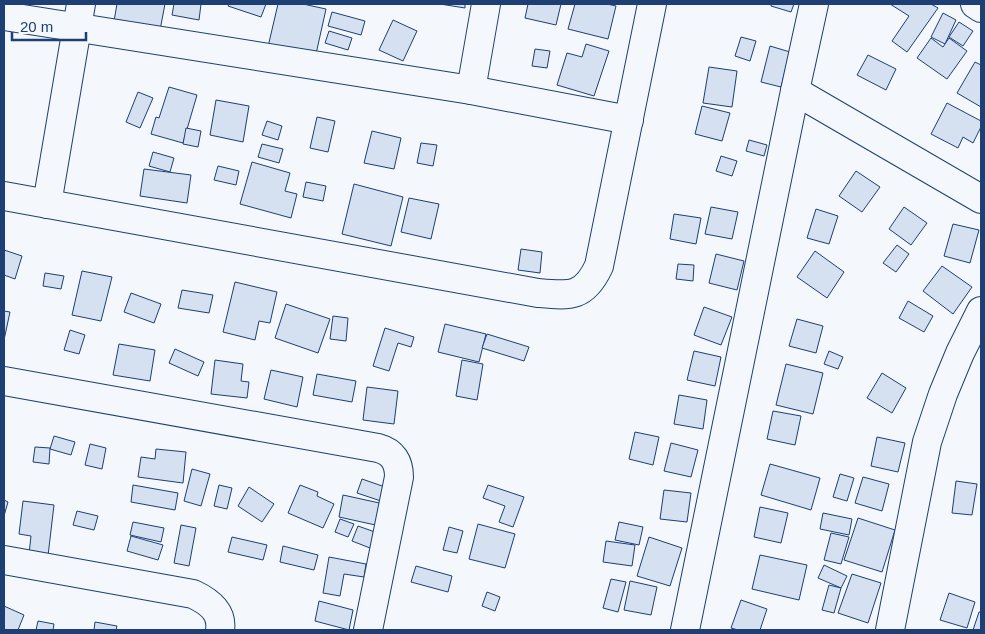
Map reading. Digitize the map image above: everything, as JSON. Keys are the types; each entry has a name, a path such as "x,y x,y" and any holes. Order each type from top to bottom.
{"street":[{"path":"472,90 486,4"},
{"path":"4,196 538,293 566,296 578,293 593,278 599,266 652,4"},
{"path":"685,630 814,4"},
{"path":"975,4 981,8"},
{"path":"4,16 78,16 629,120"},
{"path":"47,204 78,16"},
{"path":"795,92 981,199"},
{"path":"890,630 927,442 943,394 960,353 981,311"},
{"path":"4,381 378,448 388,452 395,458 399,477 368,630"},
{"path":"4,560 193,594 204,599 214,607 221,625 220,630"}],"building":[{"path":"117,4 165,4 160,30 114,21"},
{"path":"174,4 201,4 199,20 172,15"},
{"path":"229,4 266,4 261,17 228,6"},
{"path":"278,4 303,4 326,9 316,54 267,51"},
{"path":"440,4 465,4 465,8"},
{"path":"528,4 561,4 556,25 525,18"},
{"path":"575,4 607,4 616,6 608,39 568,29"},
{"path":"771,4 794,4 791,12 771,6"},
{"path":"890,4 931,4 938,8 907,52 892,41 909,16"},
{"path":"332,12 365,21 361,35 328,26"},
{"path":"943,13 956,20 945,44 931,37"},
{"path":"393,20 417,31 403,61 379,50"},
{"path":"959,22 973,31 963,46 949,37"},
{"path":"329,31 352,38 348,50 325,43"},
{"path":"741,37 756,41 750,61 735,56"},
{"path":"931,38 943,47 949,38 967,51 947,79 917,58"},
{"path":"586,44 609,51 594,96 557,85 567,53 582,57"},
{"path":"770,46 790,52 781,87 761,82"},
{"path":"535,49 550,51 547,68 532,66"},
{"path":"868,55 896,69 886,90 857,75"},
{"path":"975,62 981,65 981,107 957,93"},
{"path":"709,67 737,71 732,107 703,103"},
{"path":"169,87 197,95 183,143 151,134 156,117 159,118"},
{"path":"138,92 153,98 140,128 126,122"},
{"path":"216,100 249,106 243,142 210,135"},
{"path":"947,103 981,121 981,127 973,143 963,137 958,148 931,134"},
{"path":"702,106 730,113 722,141 695,134"},
{"path":"317,117 335,121 328,152 310,148"},
{"path":"267,121 282,126 278,140 262,135"},
{"path":"186,128 201,131 198,147 183,144"},
{"path":"372,131 401,138 394,169 364,163"},
{"path":"749,140 767,145 764,156 746,151"},
{"path":"421,143 437,145 433,166 417,163"},
{"path":"262,144 283,149 279,163 258,157"},
{"path":"153,152 174,158 170,172 149,166"},
{"path":"721,156 737,161 732,176 716,171"},
{"path":"252,162 290,173 285,191 297,194 291,218 240,204"},
{"path":"218,166 239,171 236,185 214,180"},
{"path":"144,169 191,175 187,203 140,196"},
{"path":"856,171 880,187 862,212 839,196"},
{"path":"306,182 326,186 323,201 303,197"},
{"path":"354,184 403,197 391,246 342,234"},
{"path":"409,198 439,204 431,239 401,232"},
{"path":"711,207 738,212 732,239 705,234"},
{"path":"904,207 927,223 911,245 889,229"},
{"path":"816,209 838,216 829,244 807,238"},
{"path":"674,214 701,218 696,244 670,239"},
{"path":"953,224 979,230 970,263 944,256"},
{"path":"897,245 909,254 896,272 883,263"},
{"path":"521,249 542,252 540,273 518,270"},
{"path":"4,250 22,256 15,279 4,275"},
{"path":"815,251 844,272 827,298 797,277"},
{"path":"716,254 744,261 737,290 709,283"},
{"path":"678,264 694,265 693,281 676,279"},
{"path":"942,266 972,287 953,314 923,291"},
{"path":"82,271 112,277 101,321 72,315"},
{"path":"45,273 64,276 61,289 43,286"},
{"path":"235,282 277,292 270,323 259,321 255,340 223,332"},
{"path":"182,290 213,295 209,313 178,308"},
{"path":"131,293 161,304 154,323 124,312"},
{"path":"908,301 933,316 924,332 899,318"},
{"path":"286,304 330,319 318,353 275,338"},
{"path":"704,307 732,317 721,345 694,335"},
{"path":"4,311 10,312 4,340"},
{"path":"333,316 348,318 346,341 330,339"},
{"path":"797,319 823,326 816,353 789,346"},
{"path":"445,324 486,334 479,362 438,352"},
{"path":"385,328 414,337 411,347 398,343 389,371 373,366"},
{"path":"70,330 85,335 79,354 64,350"},
{"path":"487,334 529,347 524,361 482,348"},
{"path":"119,344 155,350 150,381 113,375"},
{"path":"175,349 204,362 198,376 169,363"},
{"path":"694,351 721,357 715,386 687,380"},
{"path":"829,351 843,357 838,369 824,364"},
{"path":"215,360 243,364 241,381 249,382 247,398 211,394"},
{"path":"462,360 483,364 477,400 456,396"},
{"path":"786,364 823,373 813,414 776,405"},
{"path":"271,370 303,377 297,407 264,399"},
{"path":"882,373 906,388 892,413 867,398"},
{"path":"317,374 356,381 352,402 313,395"},
{"path":"367,387 398,391 394,424 363,420"},
{"path":"679,395 707,400 703,429 674,424"},
{"path":"773,411 801,416 795,445 767,439"},
{"path":"635,432 659,437 653,465 629,459"},
{"path":"54,436 75,442 71,455 50,449"},
{"path":"877,437 905,443 898,472 871,466"},
{"path":"671,443 698,450 691,477 664,471"},
{"path":"90,444 106,448 102,469 85,465"},
{"path":"35,447 50,448 49,464 33,462"},
{"path":"156,449 186,452 183,483 138,477 141,457 155,459"},
{"path":"770,464 820,478 811,510 761,495"},
{"path":"192,469 210,474 201,506 184,501"},
{"path":"840,474 854,478 847,501 833,497"},
{"path":"863,477 889,484 882,511 855,503"},
{"path":"362,479 388,488 384,502 357,493"},
{"path":"956,481 977,484 972,515 952,513"},
{"path":"133,485 178,493 175,510 131,502"},
{"path":"219,485 232,488 227,509 214,506"},
{"path":"300,485 318,492 317,496 334,504 323,528 288,513"},
{"path":"488,485 524,497 513,527 499,522 505,506 483,498"},
{"path":"249,487 274,504 262,522 238,506"},
{"path":"664,490 691,493 687,522 660,519"},
{"path":"343,495 384,504 380,526 339,517"},
{"path":"4,500 8,502 4,516"},
{"path":"23,501 54,505 48,556 29,554 31,536 19,534"},
{"path":"760,507 788,513 781,543 754,537"},
{"path":"77,511 98,516 94,530 73,525"},
{"path":"823,513 852,519 849,535 820,529"},
{"path":"858,518 895,530 882,572 844,560"},
{"path":"340,519 354,524 348,537 335,532"},
{"path":"133,522 164,528 161,542 130,535"},
{"path":"619,522 643,527 639,545 615,540"},
{"path":"478,524 515,534 505,568 469,559"},
{"path":"181,525 196,528 189,566 174,563"},
{"path":"358,526 375,532 370,548 352,541"},
{"path":"449,527 463,531 457,553 443,550"},
{"path":"831,533 849,537 841,564 824,560"},
{"path":"131,536 163,545 158,560 127,551"},
{"path":"232,537 267,545 263,560 228,552"},
{"path":"649,537 682,548 670,586 637,576"},
{"path":"606,541 635,545 632,566 603,562"},
{"path":"283,546 318,555 314,570 280,562"},
{"path":"760,555 807,565 799,600 752,589"},
{"path":"329,557 366,564 364,577 344,574 340,596 323,593"},
{"path":"824,565 847,576 841,588 818,578"},
{"path":"416,566 452,576 448,592 411,582"},
{"path":"852,574 881,583 868,623 838,613"},
{"path":"611,579 626,582 618,612 603,608"},
{"path":"630,581 657,587 651,615 624,610"},
{"path":"829,585 841,588 834,613 822,610"},
{"path":"487,592 500,597 495,611 482,606"},
{"path":"949,593 975,602 967,628 940,620"},
{"path":"741,600 767,609 760,630 738,630 731,628"},
{"path":"319,601 353,610 349,630 315,621"},
{"path":"4,606 24,615 18,630 4,630"},
{"path":"979,612 981,612 981,630 973,630"},
{"path":"38,621 54,624 53,630 36,630"},
{"path":"95,622 117,626 116,630 94,630"}]}
